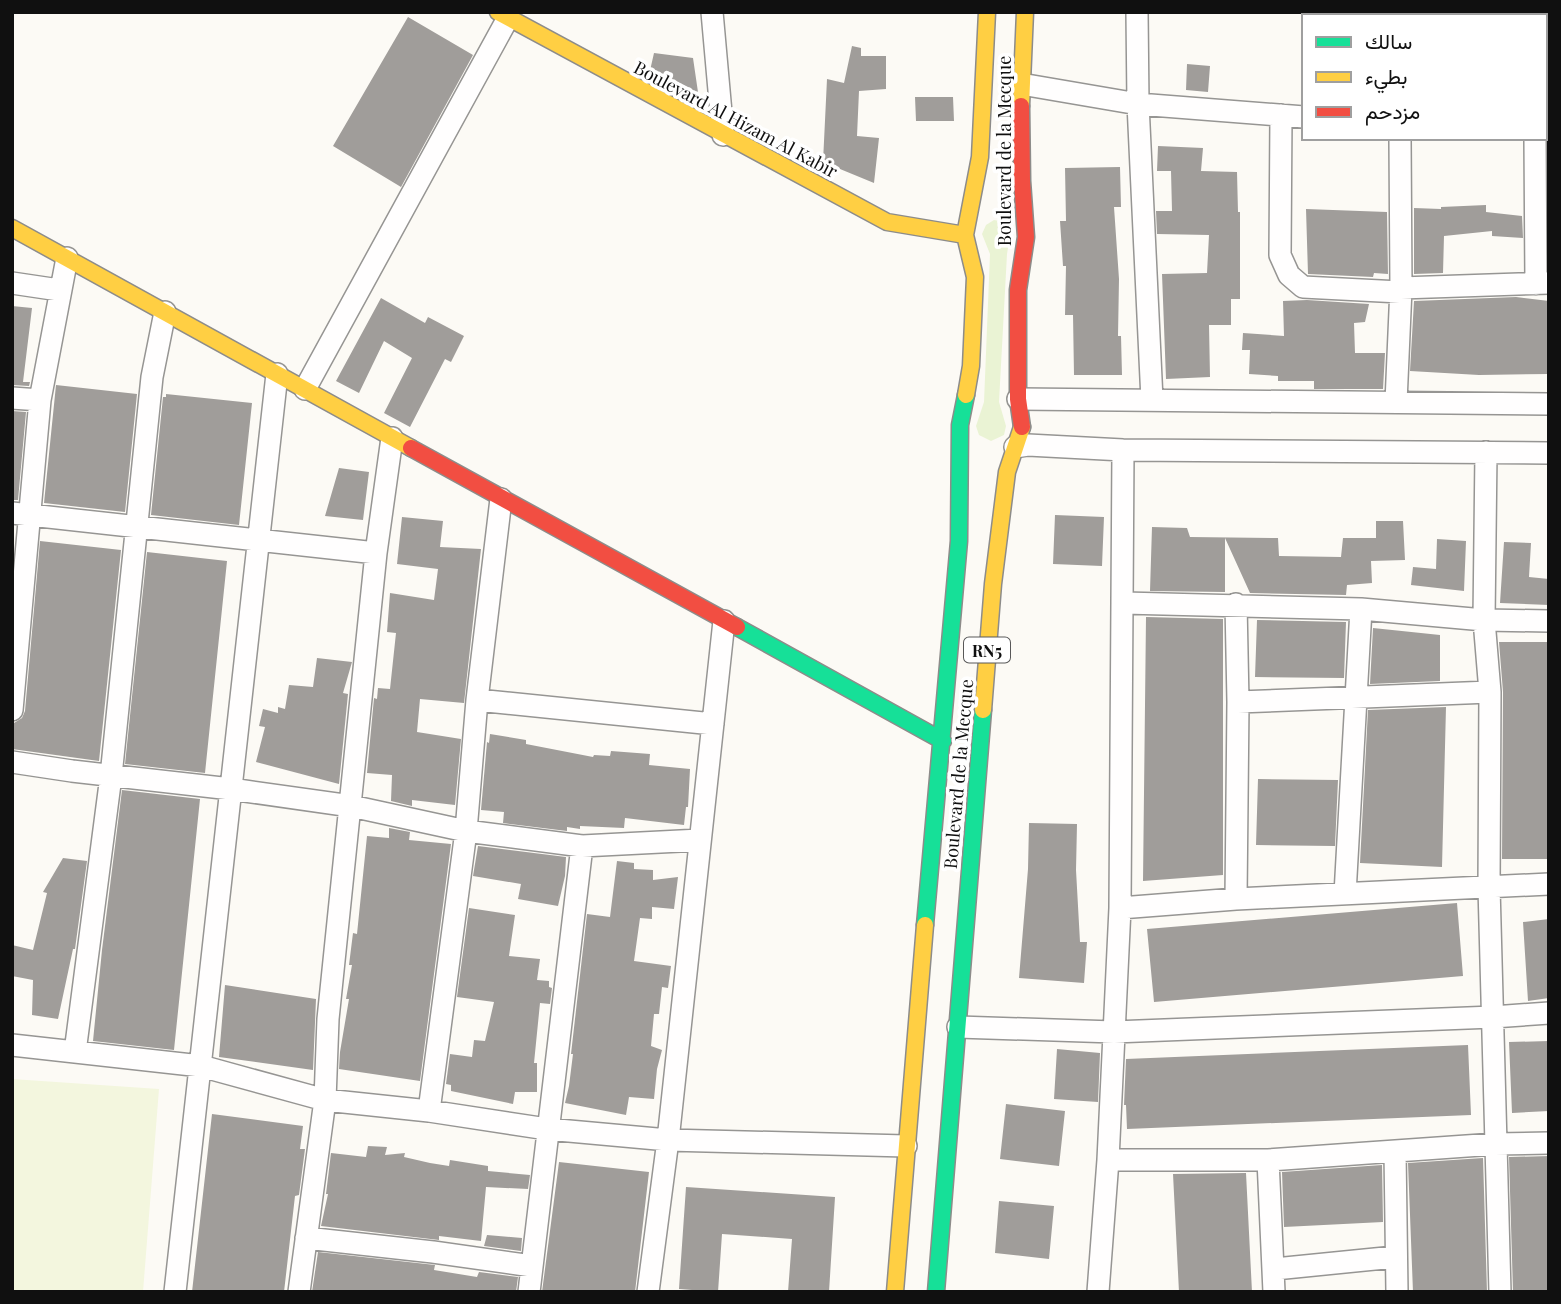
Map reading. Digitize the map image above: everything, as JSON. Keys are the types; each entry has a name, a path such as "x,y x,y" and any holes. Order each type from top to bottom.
{"main road":[{"name":"Boulevard de la Mecque","path":"895,1292 959,541 960,425 971,366 975,277 966,229 980,158 987,12"},
{"name":"Boulevard de la Mecque","path":"936,1292 994,571 1007,472 1007,452 1022,430 1018,399 1018,290 1027,237 1022,181 1021,84 1025,12"},
{"name":"Boulevard Al Hizam Al Kabir","path":"503,15 887,222 966,229"},
{"path":"1003,206 1013,210 1025,227"},
{"path":"966,229 974,214 982,208"},
{"path":"12,228 943,741"},
{"path":"960,425 965,444 980,456"}],"street":[{"path":"712,12 723,135"},
{"path":"1137,12 1138,104 1152,400"},
{"path":"306,389 503,15"},
{"path":"1021,84 1138,104 1302,117"},
{"path":"1281,115 1280,254 1289,275 1303,287 1400,290 1542,284 1535,140"},
{"path":"1396,402 1400,290 1400,140"},
{"path":"12,710 27,568 21,513 59,290 67,258"},
{"path":"12,283 59,290"},
{"path":"75,1052 111,776 152,377 165,312"},
{"path":"175,1292 277,374"},
{"path":"12,398 40,400"},
{"path":"1018,399 1549,404"},
{"path":"299,1292 325,1100 328,1018 376,553 391,438"},
{"path":"1007,452 1042,445 1123,450 1549,453"},
{"path":"1098,1292 1108,1160 1120,908 1123,450"},
{"path":"1486,452 1484,620 1490,692 1489,887 1500,1292"},
{"path":"429,1111 466,831 477,700 501,499"},
{"path":"21,513 376,553"},
{"path":"1124,603 1361,609 1484,620 1549,621"},
{"path":"1236,604 1236,899"},
{"path":"1345,894 1361,609"},
{"path":"648,1292 668,1140 724,621"},
{"path":"1238,702 1490,692"},
{"path":"477,700 712,724"},
{"path":"12,762 351,806 466,831 582,845 700,840"},
{"path":"529,1292 582,845"},
{"path":"1120,908 1236,899 1549,884"},
{"path":"958,1027 1114,1032 1549,1013"},
{"path":"12,1045 201,1066 325,1100 429,1111 547,1129 668,1140 906,1146"},
{"path":"1108,1160 1268,1160 1494,1144 1549,1143"},
{"path":"1395,1152 1396,1292"},
{"path":"1268,1160 1274,1292"},
{"path":"306,1238 532,1266"},
{"path":"1275,1269 1395,1257"}],"green space":[{"path":"994,220 1004,222 1011,229 1007,254 999,402 1006,426 1004,435 991,441 979,435 976,426 984,402 990,254 982,234 986,225"},
{"path":"12,1079 159,1089 143,1292 12,1292"}],"building":[{"path":"408,17 473,55 401,187 333,146"},
{"path":"852,46 861,48 861,56 886,56 886,89 859,91 857,136 879,138 874,183 823,162 827,79 844,83"},
{"path":"654,53 693,58 699,99 649,75"},
{"path":"1187,64 1210,66 1208,92 1186,90"},
{"path":"915,97 953,97 954,121 916,121"},
{"path":"1158,146 1203,148 1201,171 1237,172 1240,299 1231,299 1231,325 1209,325 1210,377 1166,379 1162,274 1207,273 1209,235 1157,234 1156,211 1172,211 1171,171 1157,171"},
{"path":"1120,167 1121,207 1114,207 1119,279 1118,336 1121,336 1122,375 1074,375 1073,315 1065,315 1066,266 1063,266 1060,221 1066,221 1065,168"},
{"path":"1486,205 1486,212 1522,216 1523,238 1492,236 1492,231 1444,236 1443,273 1414,274 1414,208 1441,209"},
{"path":"1306,209 1387,212 1388,274 1374,273 1373,277 1308,274"},
{"path":"1516,297 1549,301 1549,374 1479,375 1410,371 1414,301"},
{"path":"381,298 425,323 428,317 464,336 451,362 445,359 410,427 384,413 412,358 384,341 359,393 336,381"},
{"path":"1283,301 1369,304 1365,322 1354,323 1355,353 1385,353 1383,389 1314,389 1314,381 1278,381 1278,376 1249,374 1250,350 1242,350 1243,333 1284,336"},
{"path":"12,306 32,308 23,382 30,382 29,386 12,385"},
{"path":"56,385 137,394 125,512 44,503"},
{"path":"166,394 252,403 239,525 151,515 163,397 166,397"},
{"path":"12,411 26,412 18,500 12,500"},
{"path":"339,468 369,472 363,520 325,516"},
{"path":"1055,515 1104,517 1102,566 1053,564"},
{"path":"402,517 443,521 440,547 481,549 464,703 420,699 417,732 461,739 455,805 412,800 412,806 391,801 392,775 367,773 374,698 377,699 378,688 390,689 396,633 387,632 390,593 434,600 438,569 397,564"},
{"path":"1376,521 1403,521 1405,560 1371,561 1372,583 1347,585 1346,595 1250,593 1225,538 1225,592 1150,591 1152,527 1187,528 1190,537 1278,538 1279,556 1341,557 1343,538 1376,538"},
{"path":"1437,539 1466,541 1464,591 1411,585 1413,567 1436,569"},
{"path":"40,541 121,550 99,761 12,749 14,723 22,718 25,711"},
{"path":"1504,542 1531,543 1529,577 1549,579 1549,605 1500,603"},
{"path":"147,552 227,561 205,773 125,764"},
{"path":"1146,617 1223,619 1223,875 1143,881"},
{"path":"1257,620 1346,622 1344,678 1255,677"},
{"path":"1373,628 1440,635 1440,681 1370,684"},
{"path":"1499,642 1549,642 1549,859 1502,859 1503,692"},
{"path":"317,658 352,662 343,693 348,694 339,784 256,762 265,727 259,726 263,709 278,713 278,707 285,709 289,685 313,687"},
{"path":"1446,707 1442,867 1360,863 1368,710"},
{"path":"490,734 593,757 610,756 611,751 650,754 649,765 690,769 684,825 625,818 624,828 580,826 580,829 567,827 567,831 503,823 504,812 481,810"},
{"path":"1258,779 1338,780 1335,846 1256,845"},
{"path":"122,790 200,799 174,1050 93,1041"},
{"path":"1029,823 1077,824 1076,870 1080,942 1087,942 1084,983 1019,978"},
{"path":"389,828 410,832 409,840 451,844 420,1081 339,1069 349,999 346,999 352,965 349,965 353,933 357,934 367,836 389,838"},
{"path":"478,846 566,857 558,906 518,899 521,884 473,876"},
{"path":"63,858 87,861 75,949 58,1019 32,1015 33,980 12,976 12,945 33,950 47,893 43,892"},
{"path":"617,861 634,863 634,869 653,870 653,880 678,877 674,909 652,907 652,919 640,918 634,961 671,966 668,988 662,987 659,1014 654,1014 651,1046 662,1050 654,1099 629,1097 626,1115 565,1103 573,1054 587,914 610,917"},
{"path":"1457,903 1463,976 1154,1002 1147,929"},
{"path":"469,908 515,915 509,956 540,959 537,980 549,981 549,987 552,988 550,1004 540,1003 534,1063 537,1063 537,1092 515,1092 513,1104 451,1091 451,1085 446,1084 450,1054 472,1057 474,1040 485,1041 494,1002 457,997"},
{"path":"1549,919 1549,998 1528,1001 1523,922"},
{"path":"225,985 316,999 313,1070 219,1057"},
{"path":"1549,1041 1549,1111 1512,1113 1509,1042"},
{"path":"1468,1045 1471,1115 1127,1129 1124,1105 1126,1059"},
{"path":"1057,1049 1100,1053 1098,1102 1054,1099"},
{"path":"1006,1104 1065,1111 1059,1166 1000,1159"},
{"path":"212,1114 303,1126 300,1149 305,1149 299,1195 295,1196 284,1292 192,1292"},
{"path":"368,1146 387,1147 385,1155 405,1153 404,1157 430,1163 449,1166 450,1160 488,1166 488,1171 530,1175 528,1189 486,1187 481,1241 439,1236 439,1240 321,1226 328,1194 331,1153 366,1157"},
{"path":"1549,1156 1549,1292 1513,1292 1509,1157"},
{"path":"1483,1158 1487,1292 1413,1292 1408,1163"},
{"path":"559,1162 649,1172 635,1292 542,1292"},
{"path":"1382,1165 1383,1222 1284,1227 1282,1172"},
{"path":"1246,1173 1252,1292 1179,1292 1173,1174"},
{"path":"686,1187 835,1197 829,1292 788,1292 792,1239 722,1234 718,1292 679,1289"},
{"path":"999,1201 1054,1206 1049,1259 995,1253"},
{"path":"487,1235 522,1238 521,1251 484,1246"},
{"path":"318,1252 435,1265 434,1270 477,1277 479,1272 518,1277 516,1292 312,1292"}],"traffic: fast":[{"path":"925,925 959,541 960,425 966,395"},
{"path":"737,627 943,741"},
{"path":"936,1292 983,710"}],"traffic: slow":[{"path":"498,12 887,222 965,235"},
{"path":"966,395 971,366 975,277 965,235 980,157 987,12"},
{"path":"1021,106 1025,12"},
{"path":"12,228 411,448"},
{"path":"983,710 993,584 1007,472 1022,427"},
{"path":"895,1292 925,925"}],"traffic: jam":[{"path":"1021,106 1026,237 1018,290 1018,399 1022,427"},
{"path":"411,448 737,627"}]}
